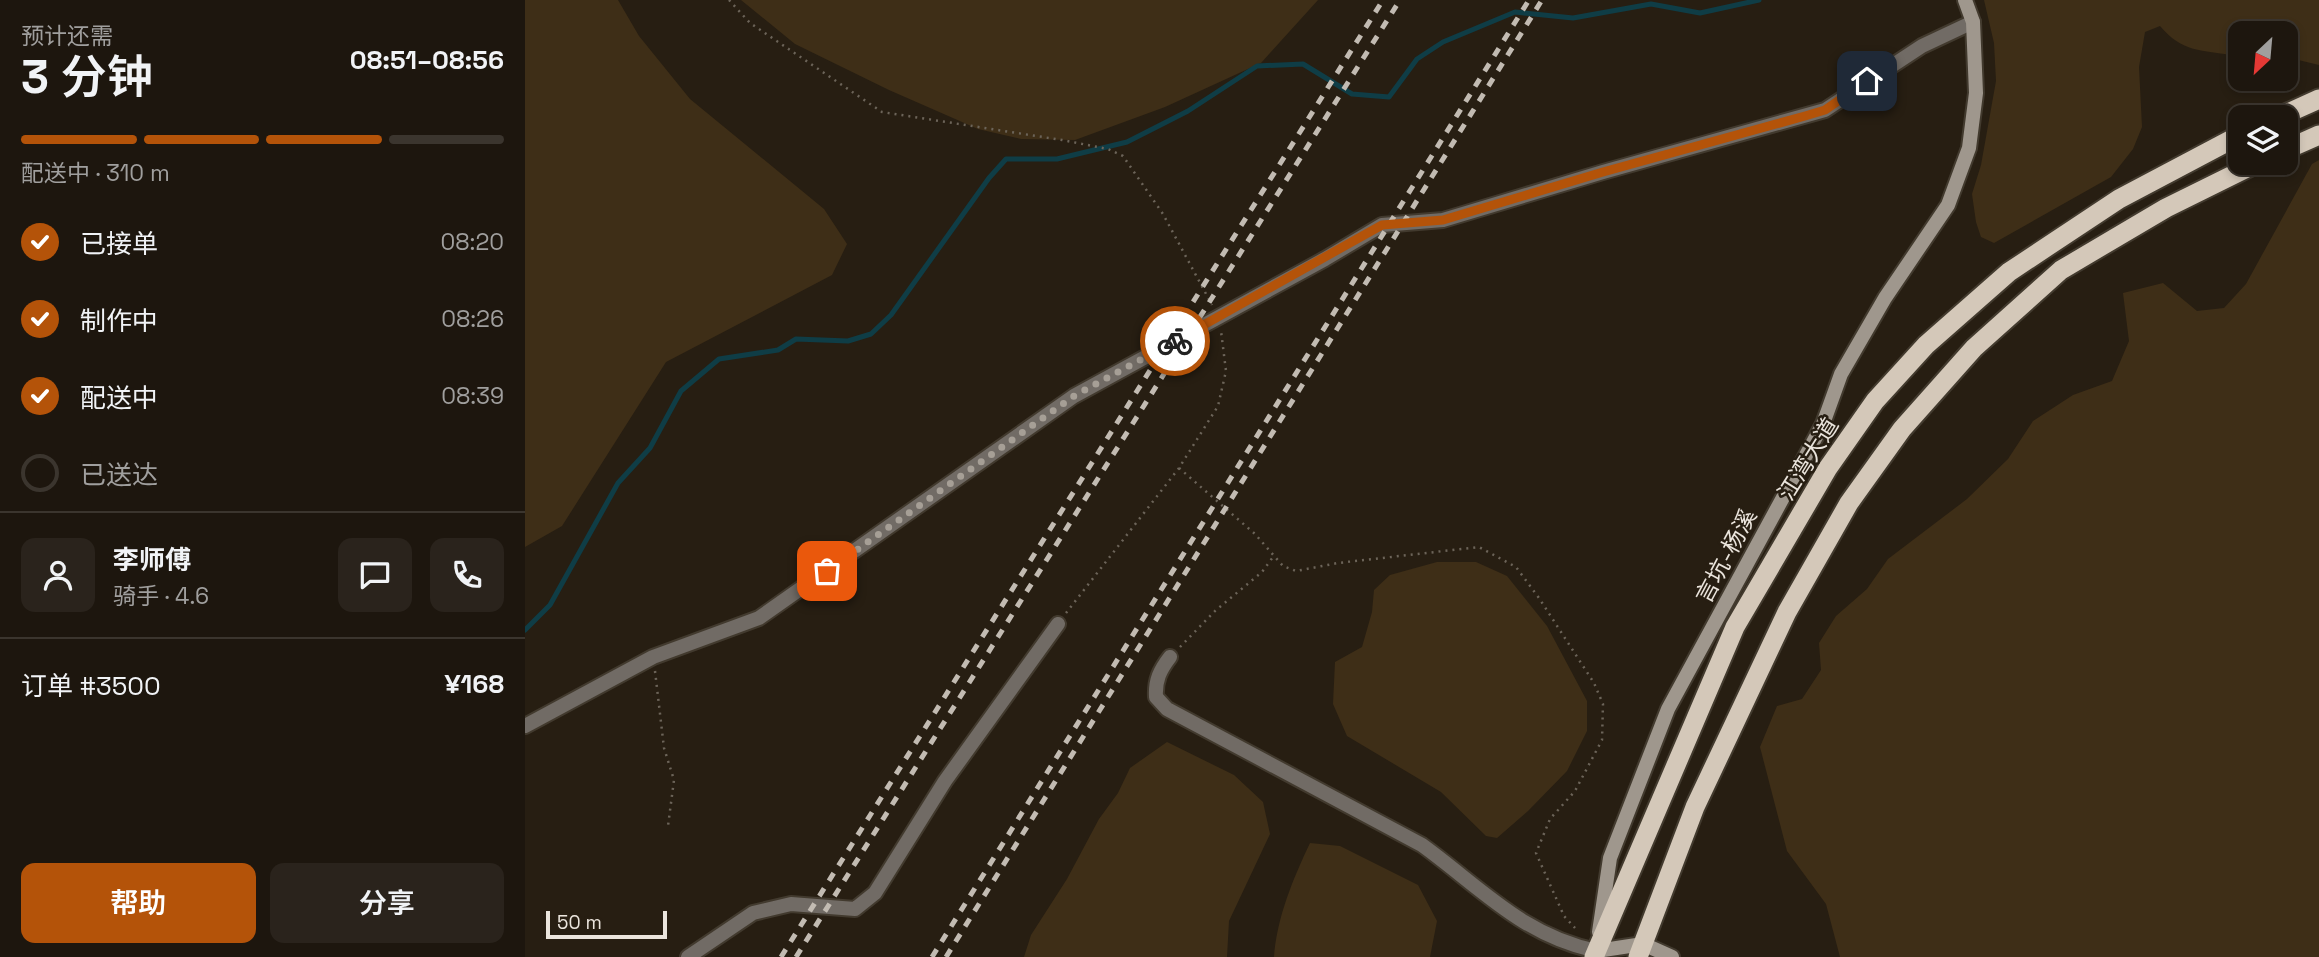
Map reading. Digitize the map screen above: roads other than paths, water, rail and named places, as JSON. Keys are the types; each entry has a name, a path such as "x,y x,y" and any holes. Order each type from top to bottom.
{"highway":[{"path":"2298,108 2319,99"},
{"path":"2298,144 2319,135"},
{"name":"江湾大道","path":"1599,955 1735,627 1828,468 1875,401 1926,345 2009,272 2119,198 2228,141"},
{"path":"1641,950 1695,807 1787,612 1849,503 1902,429 1974,348 2061,270 2166,208 2233,175"}],"main road":[{"name":"言坑-杨溪","path":"1599,955 1610,858 1668,709 1823,424 1842,374 1885,298 1948,205 1969,148 1976,93 1973,22 1965,0"},
{"path":"1599,955 1641,950 1672,957"}],"street":[{"path":"525,726 653,657 759,618 1074,396 1382,225 1443,220 1825,110 1922,46 1973,22"},
{"path":"688,957 753,913 791,904 855,909 875,893 945,781 1058,624"},
{"path":"1170,657 1160,671 1155,688 1156,697 1167,709 1422,845 1521,921 1570,946 1599,955"}],"waterway":[{"path":"525,630 550,605 618,483 650,448 681,391 719,359 778,350 796,339 848,341 871,334 891,315 989,178 1006,159 1057,159 1127,142 1188,111 1257,66 1303,64 1352,94 1389,97 1417,59 1443,42 1515,12 1573,18 1651,4 1700,13 1759,0"}],"railway":[{"path":"781,957 1383,0"},
{"path":"796,957 1400,0"},
{"path":"932,957 1529,0"},
{"path":"946,957 1542,0"}]}
